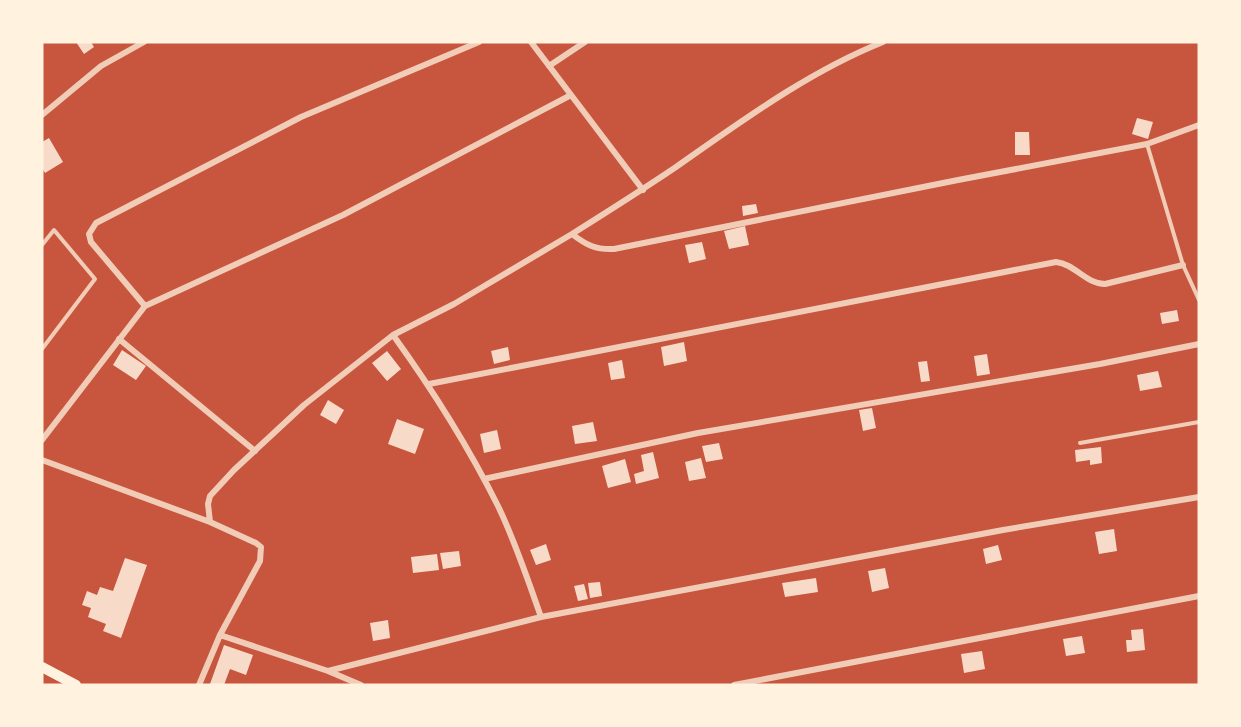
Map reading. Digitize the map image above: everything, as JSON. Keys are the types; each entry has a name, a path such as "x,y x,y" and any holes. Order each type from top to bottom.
{"main road":[{"path":"42,667 73,684"}],"street":[{"path":"42,115 101,66 144,42"},
{"path":"146,306 91,242 89,234 96,223 301,117 479,42"},
{"path":"531,42 643,190"},
{"path":"549,66 585,42"},
{"path":"210,522 208,504 210,496 304,405 393,335 454,304 572,234 643,190 752,114 851,55 883,42"},
{"path":"42,440 146,306 343,215 571,95"},
{"path":"572,234 592,248 614,249 1147,144 1199,125"},
{"path":"429,384 1056,262 1065,264 1099,284 1119,282 1183,266"},
{"path":"393,335 429,384 484,479 499,508 541,617"},
{"path":"119,339 255,451"},
{"path":"484,479 698,433 1100,364 1199,344"},
{"path":"42,460 210,522 249,538 261,547 260,561 220,635 199,685"},
{"path":"327,671 541,617 991,532 1199,497"},
{"path":"734,685 1199,596"},
{"path":"220,635 327,671 361,685"}],"lane":[{"path":"1147,144 1183,266 1199,300"},
{"path":"42,244 54,230 95,279 42,349"},
{"path":"1080,443 1199,422"}],"building":[{"path":"76,42 91,42 94,47 84,54"},
{"path":"1137,118 1153,122 1148,139 1132,134"},
{"path":"1015,132 1029,132 1030,155 1015,155"},
{"path":"49,138 63,162 45,173 42,168 42,142"},
{"path":"756,204 758,213 743,216 742,206"},
{"path":"745,226 749,245 729,249 724,231"},
{"path":"702,242 706,259 689,263 685,245"},
{"path":"1177,310 1179,321 1162,324 1160,313"},
{"path":"684,342 687,361 664,366 661,347"},
{"path":"508,347 510,360 494,364 491,351"},
{"path":"122,350 146,366 136,380 113,365"},
{"path":"387,351 401,369 387,381 372,363"},
{"path":"987,354 990,374 977,376 974,356"},
{"path":"622,360 625,378 611,380 608,363"},
{"path":"927,361 930,381 921,382 918,362"},
{"path":"1158,371 1162,387 1140,391 1137,375"},
{"path":"328,400 344,410 336,424 320,415"},
{"path":"872,408 876,428 863,431 859,410"},
{"path":"397,419 424,429 415,454 388,444"},
{"path":"593,422 597,441 575,444 572,426"},
{"path":"497,430 501,449 484,453 480,434"},
{"path":"719,443 723,459 706,462 702,446"},
{"path":"1101,447 1102,463 1090,465 1090,460 1076,462 1075,450"},
{"path":"653,452 659,478 636,484 634,474 644,471 641,455"},
{"path":"701,458 706,478 689,481 685,462"},
{"path":"625,459 631,482 608,488 602,466"},
{"path":"1114,529 1117,551 1099,554 1095,532"},
{"path":"546,544 551,560 536,565 530,550"},
{"path":"998,545 1002,560 986,564 983,549"},
{"path":"459,551 461,566 443,569 440,553"},
{"path":"437,554 439,570 413,573 411,557"},
{"path":"125,558 147,565 121,638 103,631 106,624 88,617 91,608 82,605 87,591 97,595 100,587 113,591"},
{"path":"885,568 889,588 872,592 868,571"},
{"path":"816,578 818,592 785,597 782,583"},
{"path":"600,582 602,596 590,598 588,583"},
{"path":"584,584 588,599 578,601 574,586"},
{"path":"388,620 390,638 373,641 370,623"},
{"path":"1143,629 1145,650 1127,652 1126,640 1132,640 1131,630"},
{"path":"1082,636 1085,653 1066,656 1063,639"},
{"path":"224,645 253,655 246,675 230,669 224,685 213,685 210,684"},
{"path":"982,651 985,669 964,673 961,654"}]}
